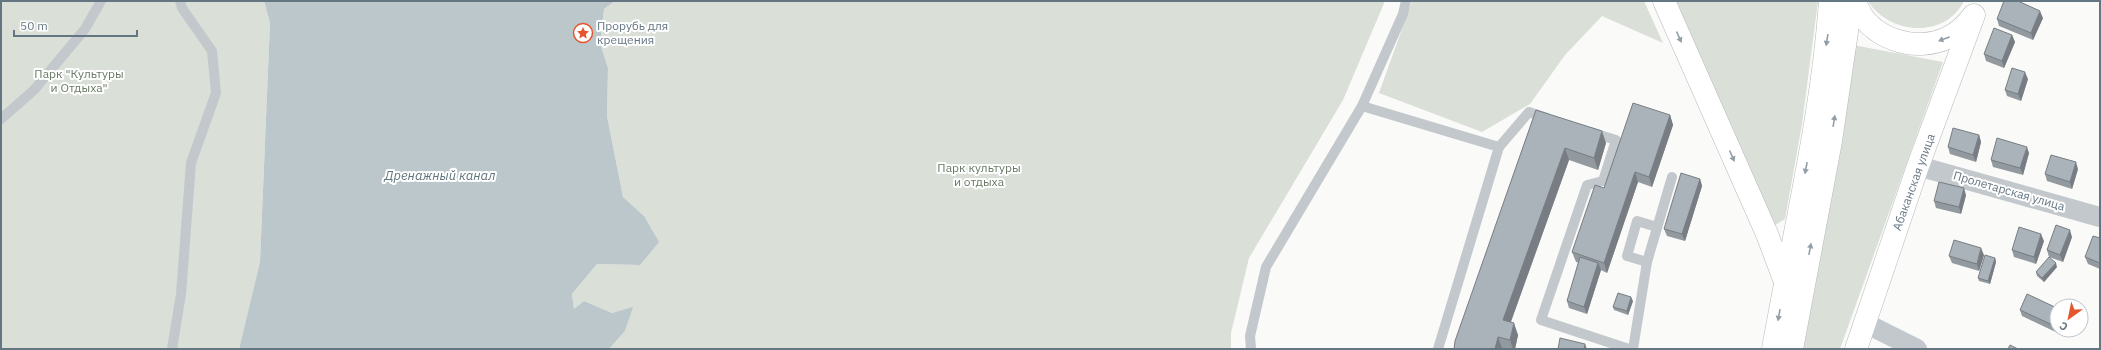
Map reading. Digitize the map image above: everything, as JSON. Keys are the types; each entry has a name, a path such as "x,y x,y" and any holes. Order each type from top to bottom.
{"main road":[{"path":"1664,1 1767,234 1785,282"},
{"path":"1773,349 1812,138 1828,30 1830,1"},
{"path":"1792,349 1831,141 1850,1"},
{"path":"1855,1 1863,17 1876,30 1892,39 1915,44 1928,43 1950,37 1963,28 1977,8"},
{"name":"Абаканская улица","path":"1856,349 1918,166 1977,8"}],"street":[{"name":"Пролетарская улица","path":"1918,166 2100,217"},
{"path":"1865,323 1917,349"}],"lane":[{"path":"1,119 34,90 50,72 85,29 101,1"},
{"path":"172,349 180,294 191,163 216,93 212,51 182,8 180,1"},
{"path":"1250,349 1250,336 1266,267 1362,106 1403,14 1406,1"},
{"path":"1362,106 1499,147"},
{"path":"1438,349 1499,147 1529,112 1558,122"},
{"path":"1580,128 1616,140 1603,181 1587,185 1541,320 1629,349"},
{"path":"1633,349 1646,262 1672,177"},
{"path":"1646,262 1626,256 1637,221 1657,227"}],"green space":[{"name":"Парк \"Культуры и Отдыха\"","path":"1,1 264,1 270,23 260,262 239,349 1,349"},
{"name":"Парк культуры и отдыха","path":"615,1 1385,1 1343,100 1249,258 1231,333 1231,349 609,349 625,331 632,308 612,313 584,301 574,309 572,294 597,264 640,265 644,216 623,197 607,116 608,68 600,43 604,9"},
{"path":"1412,1 1644,1 1663,43 1602,16 1565,55 1530,104 1482,132 1379,93"},
{"path":"1673,1 1818,1 1802,124 1785,219 1772,227"},
{"path":"1868,1 1964,1 1955,13 1944,22 1931,27 1917,28 1903,26 1889,21 1877,12"},
{"path":"1853,45 1943,62 1840,349 1799,349"}],"water":[{"name":"Дренажный канал","path":"264,1 615,1 604,9 600,43 608,68 607,116 623,197 644,216 659,242 640,265 597,264 572,294 574,309 584,301 612,313 633,307 625,331 609,349 239,349 260,262 270,23"}],"building":[{"path":"2004,1 2018,1 2040,11 2031,33 1997,19"},
{"path":"1994,28 2012,35 2002,61 1984,54"},
{"path":"2012,68 2025,72 2018,94 2005,90"},
{"path":"1633,103 1670,115 1649,177 1635,172 1604,263 1572,252 1595,185 1604,188"},
{"path":"1536,110 1602,131 1594,158 1565,148 1503,320 1514,323 1510,340 1498,337 1495,349 1454,349 1455,341"},
{"path":"1953,128 1979,135 1973,155 1948,147"},
{"path":"1997,138 2027,147 2020,168 1991,160"},
{"path":"2051,155 2076,162 2070,182 2045,174"},
{"path":"1681,173 1700,179 1682,234 1664,229"},
{"path":"1939,182 1964,188 1959,207 1934,201"},
{"path":"2056,225 2070,230 2060,255 2047,250"},
{"path":"2019,227 2041,234 2034,257 2012,250"},
{"path":"2093,236 2100,238 2100,263 2085,257"},
{"path":"1954,240 1981,248 1977,264 1949,256"},
{"path":"1985,255 1995,258 1988,281 1978,278"},
{"path":"1580,257 1598,263 1584,307 1567,301"},
{"path":"2049,257 2056,263 2042,278 2036,272"},
{"path":"1618,293 1631,297 1627,311 1613,307"},
{"path":"2027,294 2049,304 2049,323 2020,310"},
{"path":"1560,338 1585,344 1584,349 1558,349"},
{"path":"2010,345 2018,349 2008,349"}],"place":[{"name":"Прорубь для крещения","path":"583,33"}]}
